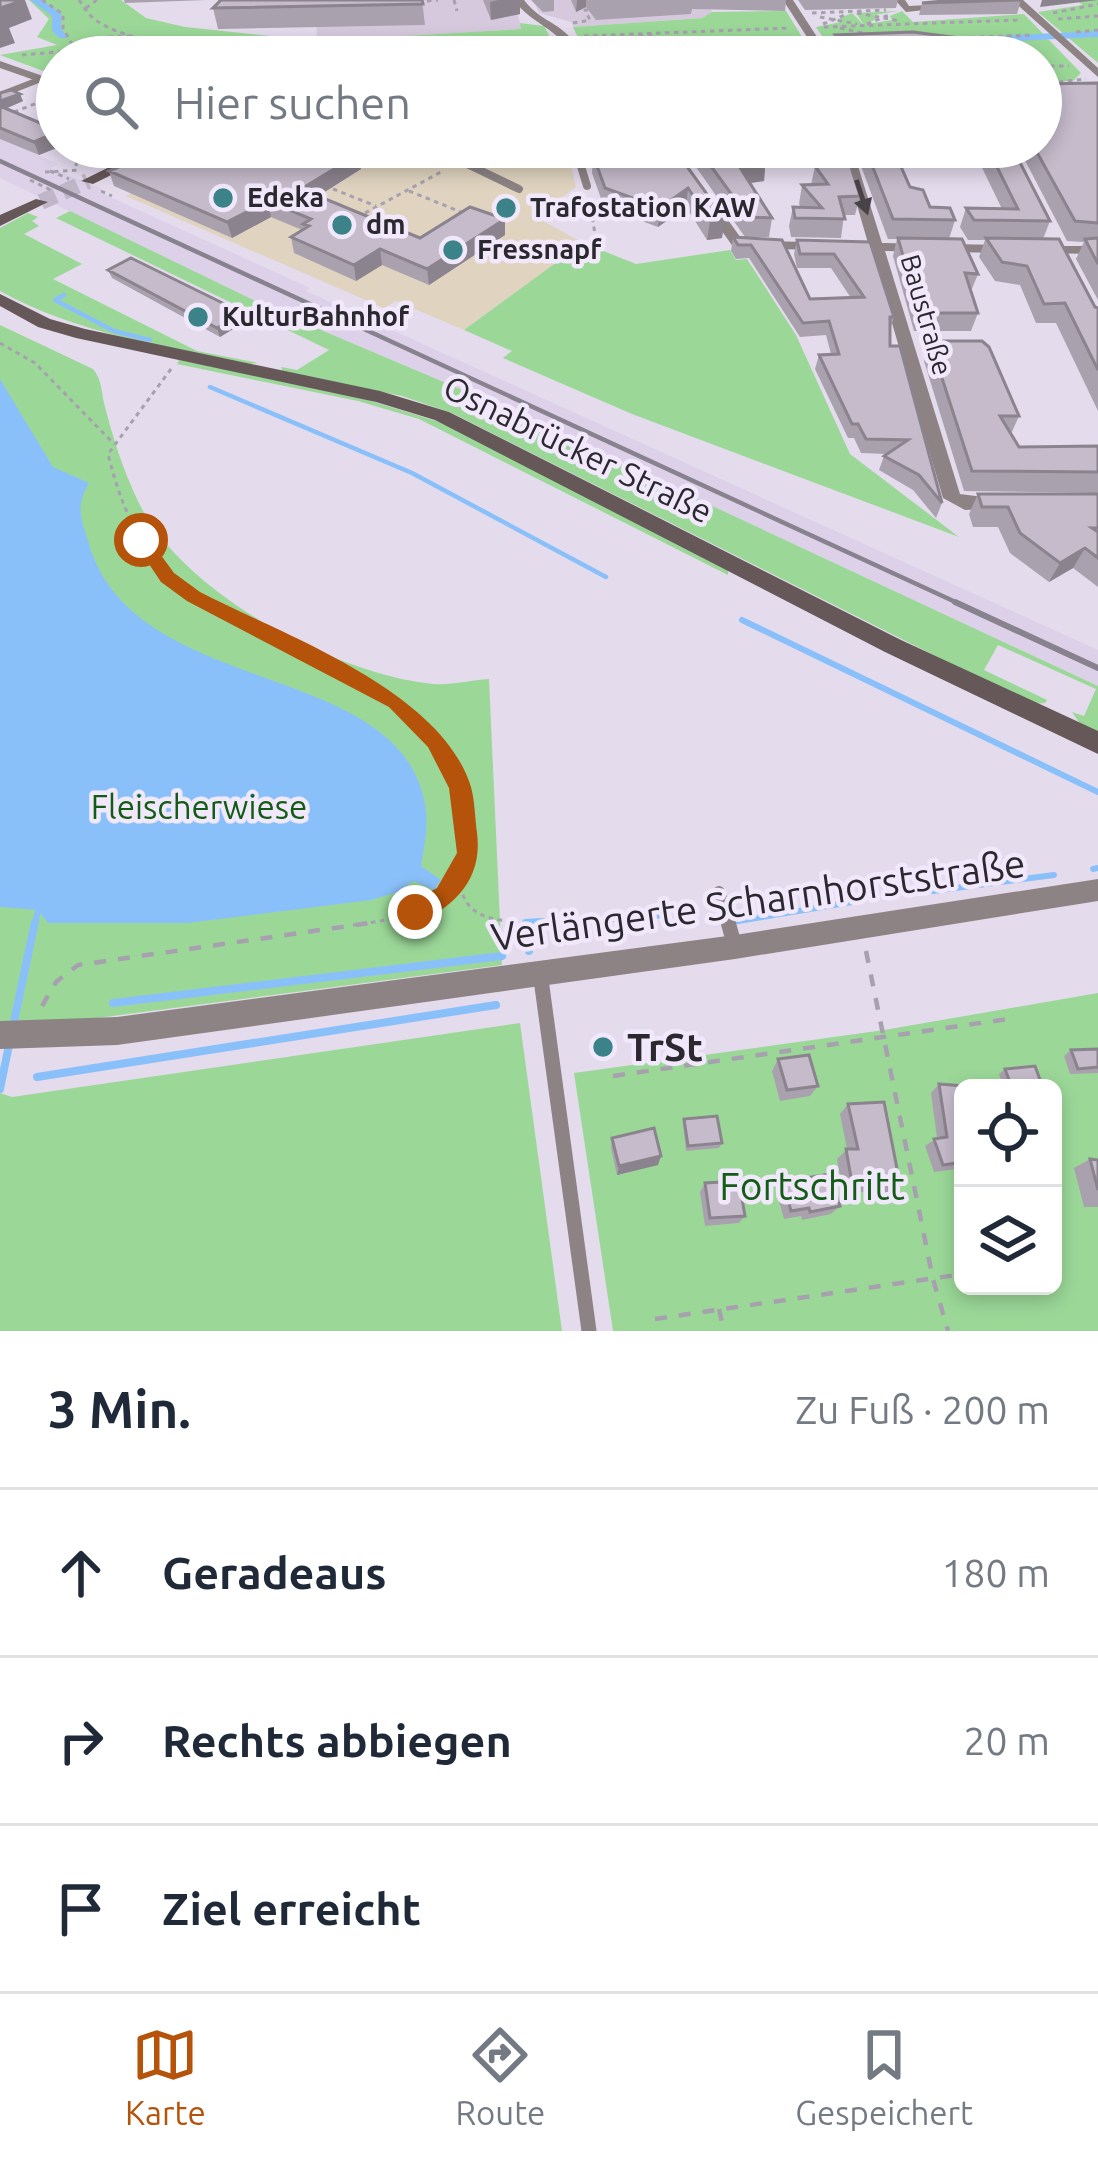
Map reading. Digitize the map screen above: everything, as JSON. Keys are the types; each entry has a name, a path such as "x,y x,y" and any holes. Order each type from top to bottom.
{"main road":[{"path":"86,184 118,168"},
{"path":"0,220 46,196"},
{"name":"Osnabrücker Straße","path":"0,299 44,323 82,334 380,397 442,416 893,646 1098,743"}],"street":[{"path":"519,0 528,13 561,27 567,36"},
{"path":"788,0 815,36"},
{"path":"994,3 1018,0 1042,17 1045,32 1060,36"},
{"path":"901,6 953,6"},
{"path":"1062,37 1071,39 1091,81"},
{"path":"6,60 36,76"},
{"name":"Baustraße","path":"852,168 952,498 965,504 1031,503"},
{"path":"698,186 739,245 832,247"},
{"path":"1050,229 1070,268"},
{"path":"856,247 1098,250"},
{"name":"Verlängerte Scharnhorststraße","path":"17,1037 117,1031 735,947 1098,890"}],"lane":[{"path":"2,90 36,80"},
{"path":"463,168 519,189"},
{"path":"581,168 587,186"},
{"path":"719,892 735,947"},
{"path":"540,970 589,1331"}],"path":[{"path":"42,0 63,14 67,36"},
{"path":"79,0 102,24 143,36"},
{"path":"86,8 97,0"},
{"path":"427,1 438,0"},
{"path":"454,0 458,11"},
{"path":"1042,17 1095,3"},
{"path":"566,25 590,20 584,10 596,4"},
{"path":"802,13 901,6"},
{"path":"802,13 864,25 901,6"},
{"path":"853,12 864,25"},
{"path":"820,36 833,20 853,12 916,22"},
{"path":"823,36 836,27 1098,16"},
{"path":"102,24 105,36"},
{"path":"836,27 869,36"},
{"path":"1071,39 1098,30"},
{"path":"658,36 679,32"},
{"path":"578,36 679,32 748,36"},
{"path":"973,36 1045,32"},
{"path":"6,60 36,56"},
{"path":"1062,66 1078,66"},
{"path":"1062,83 1091,81"},
{"path":"0,117 36,103"},
{"path":"76,168 47,171 112,196"},
{"path":"365,213 449,168"},
{"path":"30,180 46,196"},
{"path":"587,186 597,245"},
{"path":"333,190 377,206"},
{"path":"407,190 471,216"},
{"path":"0,343 34,363 114,445"},
{"path":"156,365 172,368 108,454 123,506 168,577 227,618 396,702 435,741 464,802 468,853 461,874 462,893 468,905 486,918 510,921"},
{"path":"17,1037 46,996 79,965 384,921 432,905 461,874"},
{"path":"860,926 933,1279 948,1331"},
{"path":"613,1076 1015,1018"},
{"path":"655,1319 954,1276"},
{"path":"718,1307 724,1331"}],"shaded area":[{"path":"316,0 513,0 522,29 402,36 317,36"},
{"path":"533,0 748,0 709,4 712,12 702,18 574,27 539,13"},
{"path":"0,138 36,154 36,168 51,168 102,189 99,192 310,288 306,291 1098,650 1098,686 479,397 274,310 0,178"},
{"path":"185,168 572,168 576,187 536,217 583,243 464,330 396,301 384,308 126,196"}],"green space":[{"path":"29,0 121,0 146,18 270,36 38,36 49,19"},
{"path":"1075,0 1098,0 1098,63 1038,12 1083,5"},
{"path":"786,11 801,36 577,36 573,27 702,18 712,12"},
{"path":"898,11 874,15 876,19 867,24 892,20 890,16 902,11 913,22 1024,14 1045,36 822,36 816,27 841,22 840,18 852,13 864,25 856,13"},
{"path":"520,23 544,26 549,36 402,36 521,29"},
{"path":"36,49 36,68 0,55"},
{"path":"1062,53 1081,73 1073,81 1062,81"},
{"path":"70,211 274,310 479,397 1098,686 1098,735 1083,728 1072,712 1084,716 1096,689 998,645 984,670 1047,700 1045,703 1031,704 452,413 402,396 283,372 281,367 297,370 329,350 56,218"},
{"path":"28,213 38,217 32,221 39,226 24,234 82,264 53,279 197,351 258,363 122,337 60,318 0,291 0,228"},
{"path":"583,243 636,264 730,250 736,260 747,259 796,335 850,454 959,537 632,414 503,358 512,351 464,330"},
{"name":"Fleischerwiese","path":"0,325 93,369 137,499 157,533 221,594 260,621 345,662 433,684 489,679 502,965 90,1019 0,1022"},
{"path":"179,360 348,394 443,423 728,567 728,575 419,419 358,401 177,364"},
{"name":"Fortschritt","path":"1098,993 1098,1331 613,1331 574,1073 884,1030"},
{"path":"520,1023 562,1331 0,1331 0,1093 12,1097"}],"water":[{"path":"0,379 53,467 89,483 82,499 82,520 89,544 116,594 158,631 323,700 372,726 408,762 426,811 421,866 441,880 434,890 414,881 371,900 188,923 48,923 38,910 0,907"}],"building":[{"path":"0,0 24,0 0,8"},
{"path":"221,0 422,0 423,4 213,8"},
{"path":"954,0 1021,0 922,3"},
{"path":"913,32 944,36 836,36"},
{"path":"1098,83 1098,223 1075,221 1046,168 1062,168 1062,84"},
{"path":"0,93 20,94 0,101"},
{"path":"0,106 36,121 36,141 34,142 0,128"},
{"path":"336,168 301,189 420,238 470,207 505,219 427,269 380,249 354,265 291,237 309,226 303,224 311,219 268,201 227,222 109,171"},
{"path":"598,168 688,168 725,219 710,221 688,188 660,208 605,188"},
{"path":"712,168 740,168 772,218 748,217"},
{"path":"816,168 851,168 860,196 839,197 845,219 795,218 793,207 822,208 802,185 828,184"},
{"path":"873,168 902,168 910,187 923,190 930,207 950,208 955,220 893,219"},
{"path":"998,168 1023,168 1050,221 974,220 966,208 1018,209"},
{"path":"733,237 782,240 810,299 864,297 834,254 800,254 797,240 870,242 894,317 890,317 890,346 900,346 942,503 919,475 884,456 908,440 866,439 858,424 852,424 819,355 839,354 829,321 803,323 751,245 738,245"},
{"path":"898,238 962,239 978,274 965,273 978,313 919,313"},
{"path":"986,238 1059,239 1098,308 1098,370 1065,303 1044,304 1027,266 1002,262"},
{"path":"1098,238 1098,264 1085,239"},
{"path":"131,258 243,313 217,328 108,270"},
{"path":"930,341 982,341 989,347 1019,416 1000,416 1019,447 1098,446 1098,472 972,471"},
{"path":"978,494 1098,494 1098,528 1092,528 1098,532 1098,558 1085,548 1060,563 1020,533 1008,507 982,507"},
{"path":"1098,1049 1098,1067 1078,1069 1071,1050"},
{"path":"809,1055 818,1086 787,1090 778,1059"},
{"path":"1035,1066 1040,1079 1009,1079 1005,1069"},
{"path":"939,1084 954,1085 954,1163 943,1165 934,1139 947,1137"},
{"path":"884,1102 900,1184 852,1183 846,1149 858,1149 848,1104"},
{"path":"717,1116 722,1143 688,1146 684,1119"},
{"path":"654,1128 661,1156 619,1166 612,1138"},
{"path":"1090,1159 1098,1160 1098,1190"},
{"path":"830,1174 840,1206 791,1211 783,1182"},
{"path":"739,1181 745,1216 710,1218 705,1183"}],"waterway":[{"path":"35,0 57,15 56,29 63,36"},
{"path":"1058,36 1098,34"},
{"path":"64,295 55,300 114,331 150,340"},
{"path":"210,387 412,473 606,577"},
{"path":"742,620 1098,792"},
{"path":"1093,869 1098,868"},
{"path":"933,891 1054,875"},
{"path":"732,922 852,902"},
{"path":"35,925 38,910"},
{"path":"526,925 666,915"},
{"path":"13,1026 35,922"},
{"path":"526,925 542,922"},
{"path":"526,925 529,951"},
{"path":"113,1003 502,956"},
{"path":"37,1077 496,1005"},
{"path":"0,1089 9,1045"}],"tunnel":[{"path":"41,202 88,181"}],"railway":[{"path":"0,161 962,605"},
{"path":"955,602 1098,668"}],"place":[{"name":"Edeka","path":"223,198"},
{"name":"Trafostation KAW","path":"506,208"},
{"name":"dm","path":"342,225"},
{"name":"Fressnapf","path":"453,250"},
{"name":"KulturBahnhof","path":"198,317"},
{"name":"TrSt","path":"603,1047"}],"route":[{"path":"141,540 168,577 194,597 396,702 435,741 460,788 468,853 446,896 415,912"}]}
